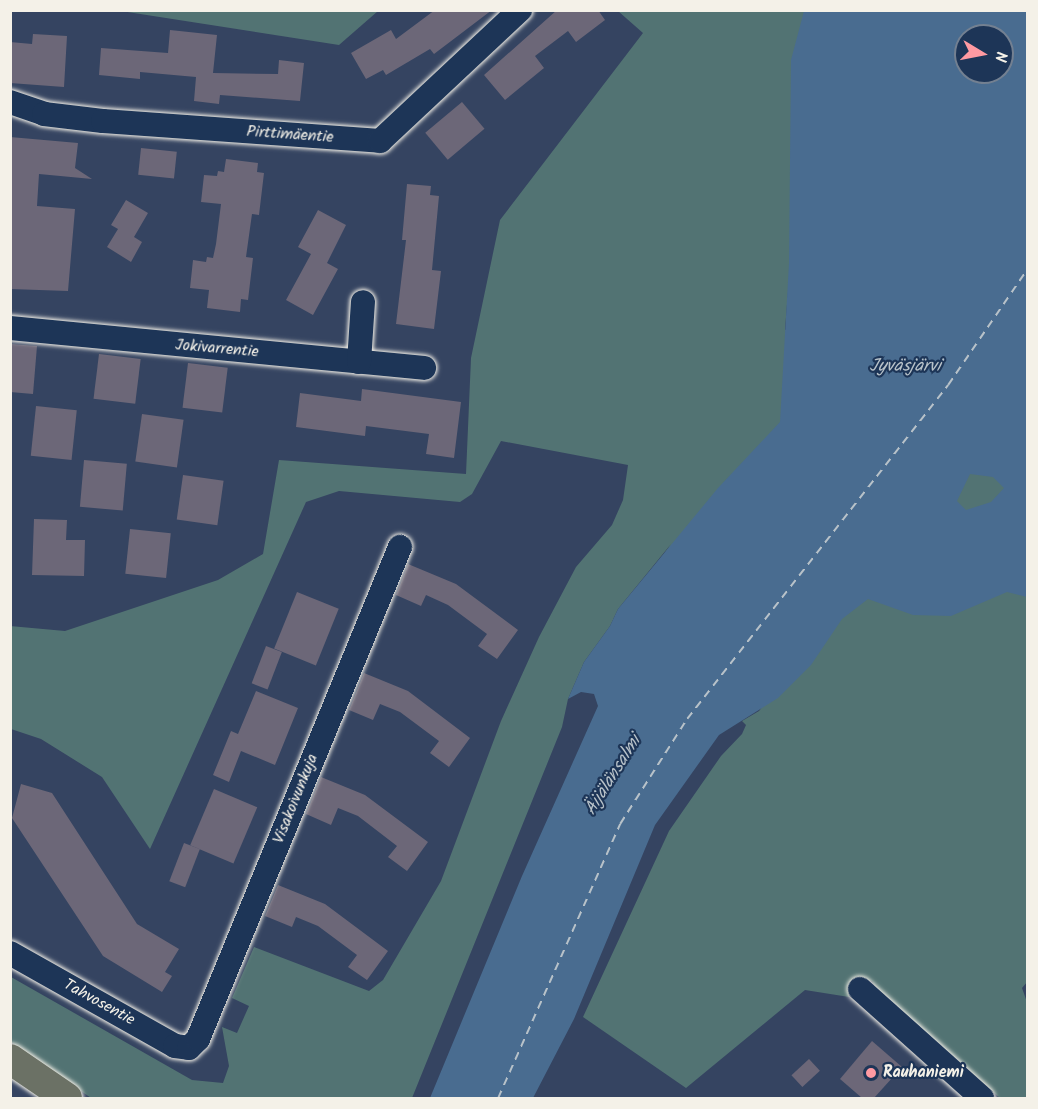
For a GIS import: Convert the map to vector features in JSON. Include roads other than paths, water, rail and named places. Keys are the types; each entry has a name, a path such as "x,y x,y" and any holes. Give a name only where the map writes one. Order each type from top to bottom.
{"main road":[{"path":"10,1059 67,1098"}],"street":[{"name":"Pirttimäentie","path":"10,102 44,114 102,121 380,141 520,10"},
{"path":"359,362 363,302"},
{"name":"Jokivarrentie","path":"10,328 424,368"},
{"name":"Visakoivunkuja","path":"189,1048 198,1040 400,547"},
{"name":"Tahvosentie","path":"10,953 175,1046 189,1048"},
{"path":"860,989 982,1098"}],"water":[{"path":"804,11 1027,11 1027,597 1007,592 951,616 913,615 868,599 842,619 811,665 778,698 719,735 655,825 574,1019 533,1098 430,1098 522,876 598,706 594,694 581,692 568,699 584,662 610,626 618,609 718,488 780,422 789,263 791,60","holes":["970,474 993,477 1004,488 991,502 966,510 957,501"]}],"place":[{"name":"Rauhaniemi","path":"871,1073"}],"water label":[{"name":"Jyväsjärvi","path":"905,367"},
{"name":"Äijälänsalmi","path":"614,776"}]}
